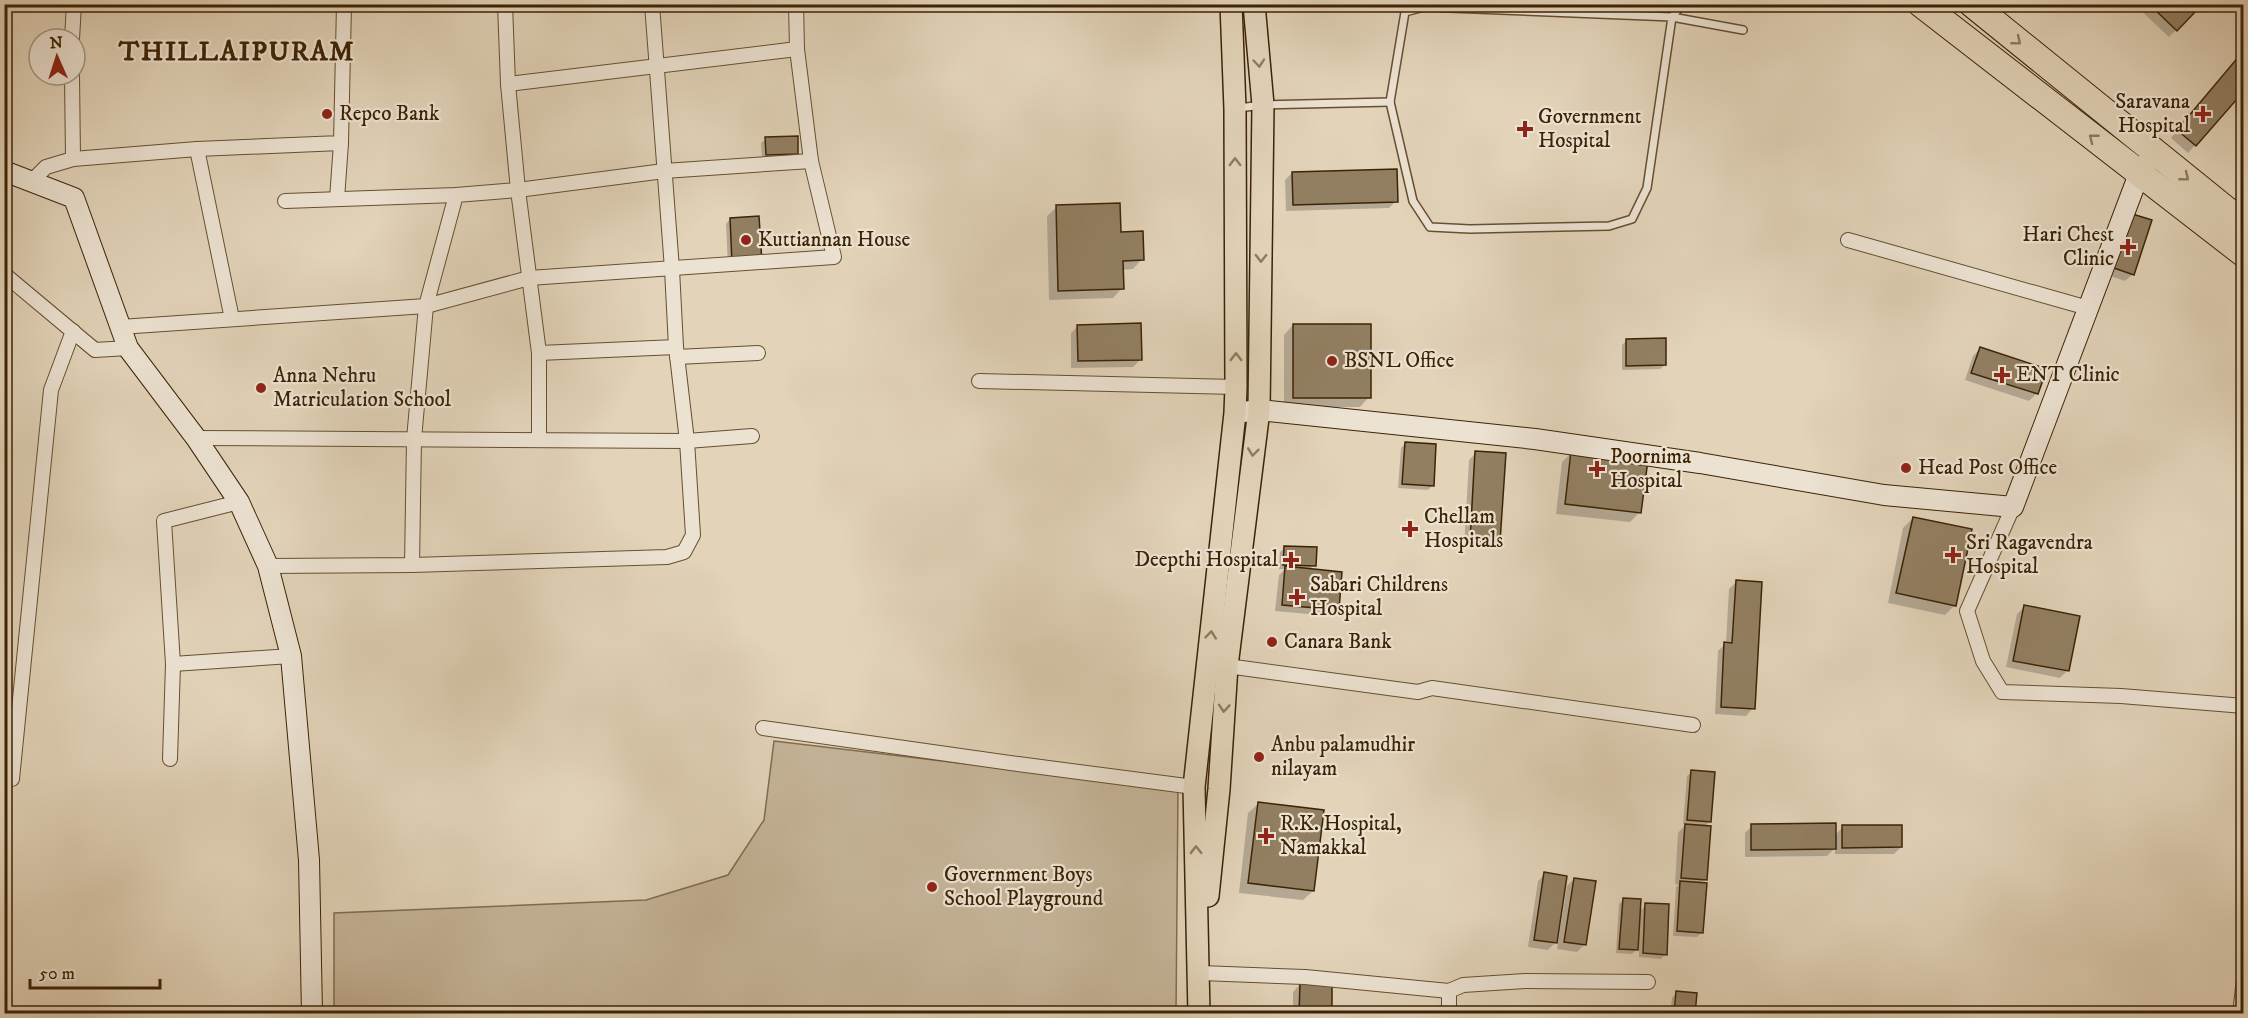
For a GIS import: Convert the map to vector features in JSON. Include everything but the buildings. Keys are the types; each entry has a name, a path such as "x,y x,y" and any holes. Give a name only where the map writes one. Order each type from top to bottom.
{"highway":[{"path":"1921,4 2244,254"},
{"path":"1972,4 2244,224"}],"main road":[{"path":"1200,993 1194,787 1236,387 1235,109 1231,4"},
{"path":"1200,993 1219,789 1227,666 1258,411 1263,105 1254,4"}],"street":[{"path":"73,27 74,4"},
{"path":"337,199 341,143 344,4"},
{"path":"505,4 508,84 518,190 539,353 539,440"},
{"path":"268,566 667,557 684,552 693,535 687,441 677,352 652,4"},
{"path":"120,327 426,306 529,278 834,257 811,161 797,50 796,4"},
{"path":"508,84 797,50"},
{"path":"72,87 73,159"},
{"path":"31,182 46,167 73,159 197,149 341,143"},
{"path":"197,149 232,319"},
{"path":"2154,153 2139,174 2013,507 1967,611 1983,661 2002,692 2121,696 2244,706"},
{"path":"285,201 456,195 518,190 664,171 811,161"},
{"path":"4,171 74,198 128,348 196,438 239,502 268,566 291,656 309,860 312,1014"},
{"path":"412,564 414,439 426,306 456,195"},
{"path":"1848,240 2088,308"},
{"path":"4,274 95,350 128,348"},
{"path":"4,777 12,779 51,390 73,331"},
{"path":"539,353 758,353"},
{"path":"979,381 1236,387"},
{"path":"1235,413 1258,411 1534,439 1700,463 1884,495 2013,507"},
{"path":"196,438 687,441 753,436"},
{"path":"170,759 173,664 164,520 239,502"},
{"path":"173,664 291,656"},
{"path":"1227,666 1418,692 1432,688 1693,725"},
{"path":"763,728 1194,787"},
{"path":"1200,993 1305,977 1449,991 1463,985 1525,981 1648,982"},
{"path":"2240,1014 2244,979"},
{"path":"1449,991 1449,1014"}],"lane":[{"path":"1682,4 1672,17 1647,188 1632,219 1609,226 1470,229 1430,227 1413,201 1390,102 1405,12 1424,7 1672,17 1743,30"},
{"path":"1235,109 1263,105 1390,102"}],"shaded area":[{"name":"Government Boys School Playground","path":"774,741 1178,789 1176,1013 334,1013 334,913 646,900 728,875 764,820"}],"place":[{"name":"Repco Bank","path":"327,114"},
{"name":"Saravana Hospital","path":"2203,114"},
{"name":"Government Hospital","path":"1525,129"},
{"name":"Kuttiannan House","path":"746,240"},
{"name":"Hari Chest Clinic","path":"2128,247"},
{"name":"BSNL Office","path":"1332,361"},
{"name":"ENT Clinic","path":"2002,375"},
{"name":"Anna Nehru Matriculation School","path":"261,388"},
{"name":"Head Post Office","path":"1906,468"},
{"name":"Poornima Hospital","path":"1597,469"},
{"name":"Chellam Hospitals","path":"1410,529"},
{"name":"Sri Ragavendra Hospital","path":"1953,555"},
{"name":"Deepthi Hospital","path":"1291,560"},
{"name":"Sabari Childrens Hospital","path":"1297,597"},
{"name":"Canara Bank","path":"1272,642"},
{"name":"Anbu palamudhir nilayam","path":"1259,757"},
{"name":"R.K. Hospital, Namakkal","path":"1266,836"},
{"name":"Government Boys School Playground","path":"932,887"}],"district":[{"name":"THILLAIPURAM","path":"237,52"}]}
